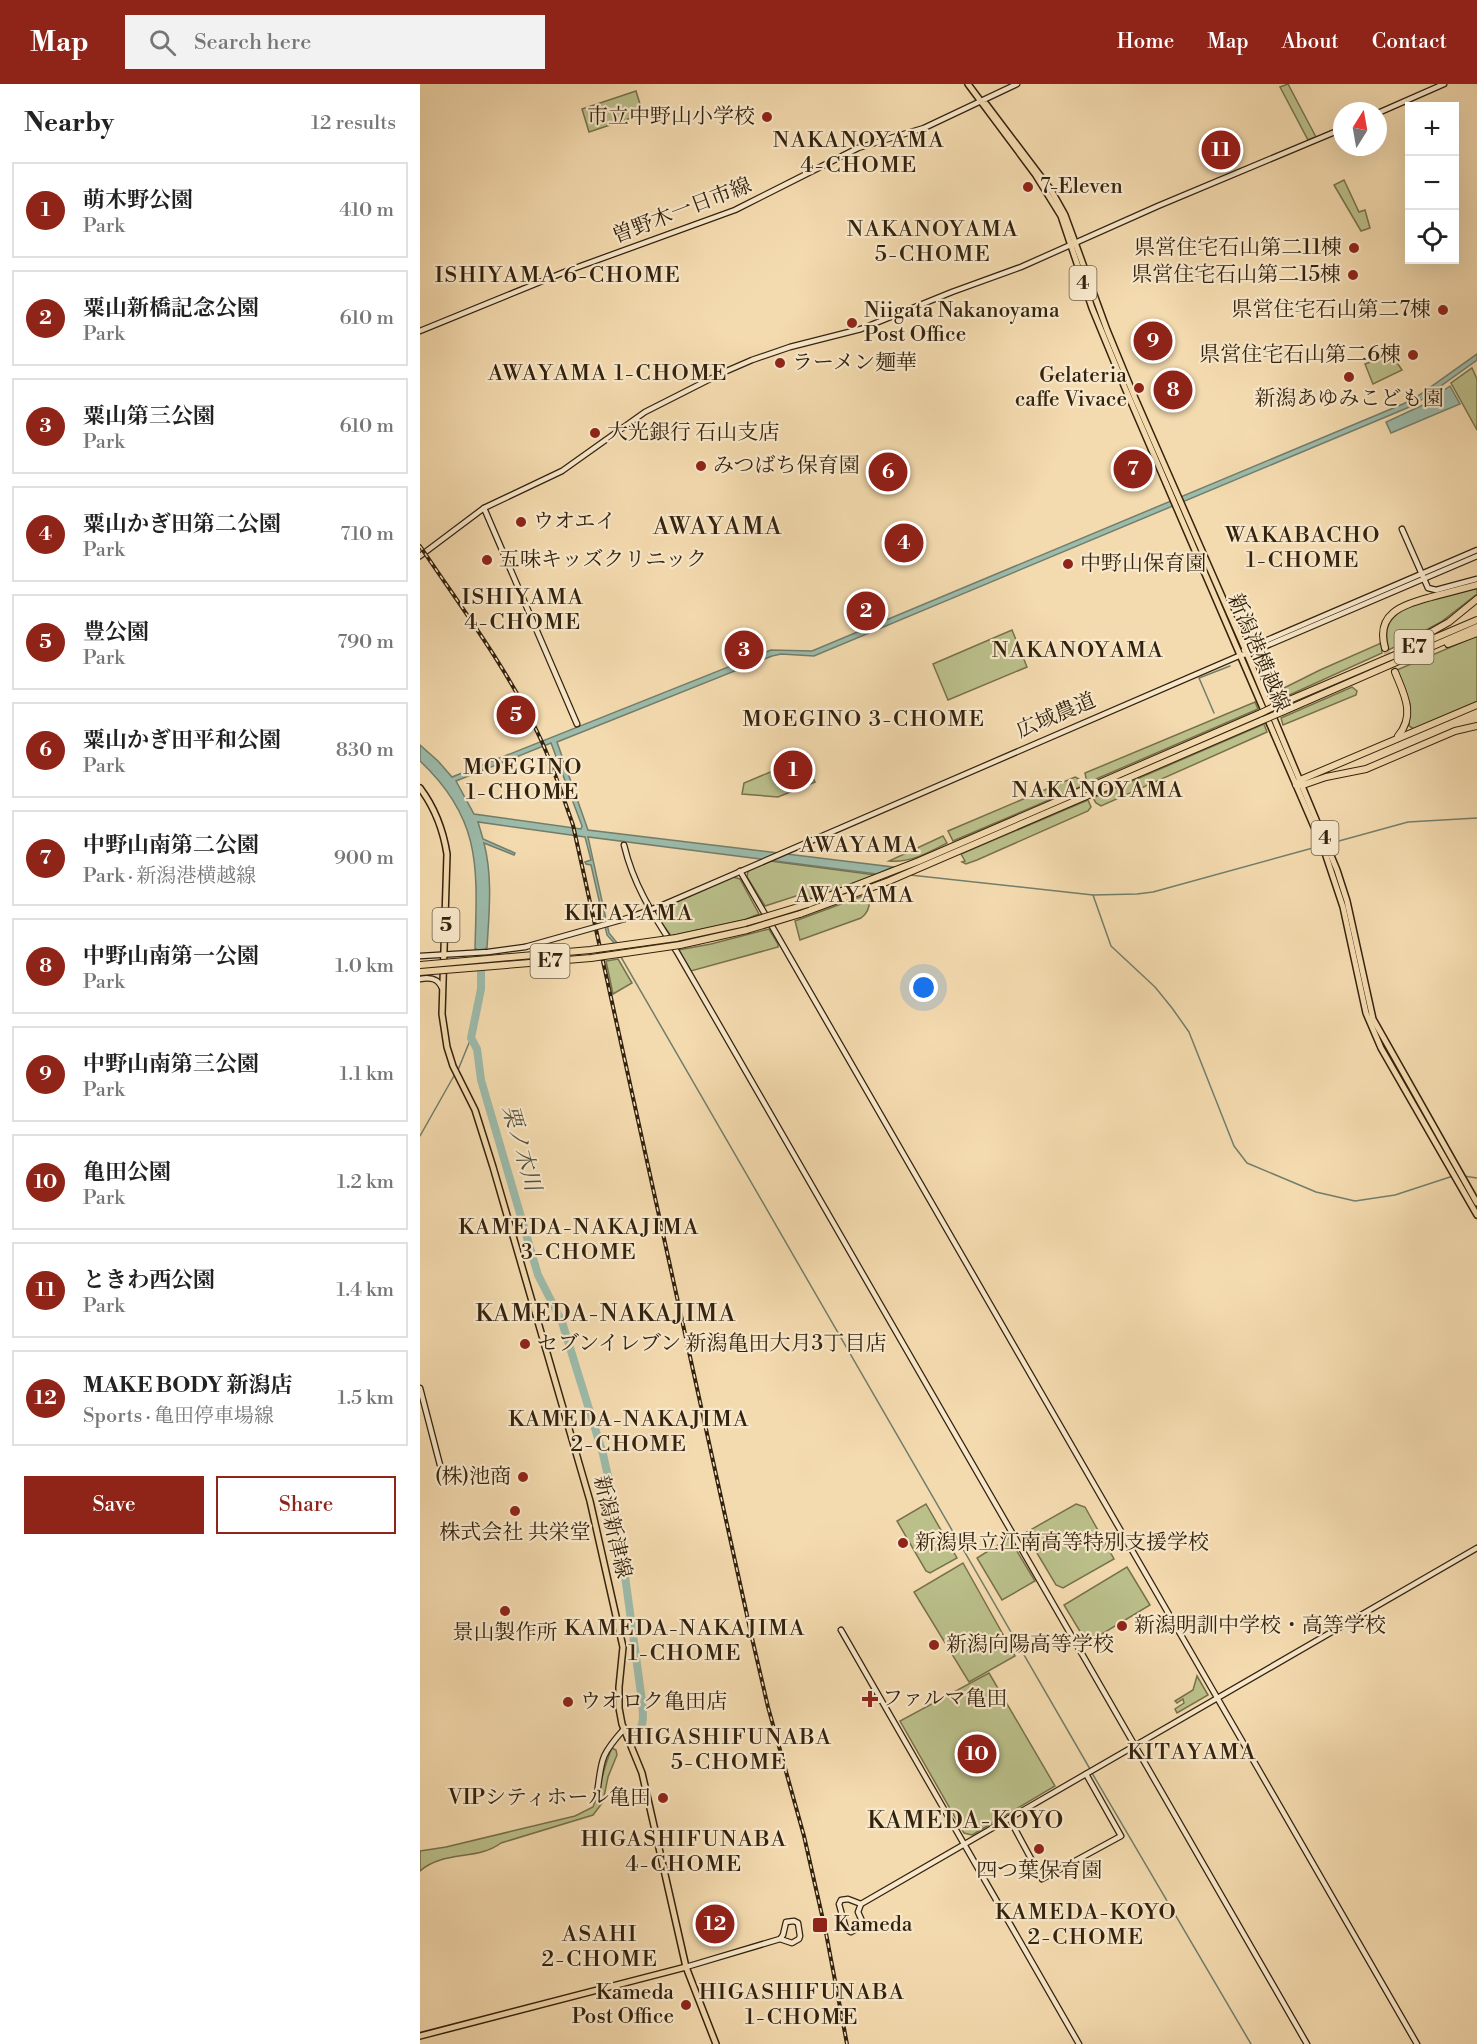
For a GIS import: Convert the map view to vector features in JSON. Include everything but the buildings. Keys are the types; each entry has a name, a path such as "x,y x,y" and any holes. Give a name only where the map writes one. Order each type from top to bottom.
{"highway":[{"path":"1385,648 1384,628 1389,617 1397,610 1409,603 1477,585"},
{"path":"1353,677 1449,622 1477,599"},
{"name":"E7","path":"420,965 590,950 746,926 800,914 859,893 1353,677 1477,620"},
{"name":"E7","path":"1353,677 1477,627"},
{"path":"1353,677 1396,666 1477,633"},
{"path":"1395,672 1406,699 1408,713 1405,728 1396,739"},
{"path":"1300,783 1477,705"},
{"path":"1300,783 1366,769 1477,721"},
{"path":"1455,731 1477,726"},
{"name":"E7","path":"420,972 591,958 680,945 746,926 958,848"}],"main road":[{"name":"新潟港横越線","path":"970,84 1048,193 1064,224 1092,308 1337,870 1347,901 1373,1019 1477,1203"},
{"name":"新潟港横越線","path":"1300,783 1337,886 1370,1024 1477,1215"},
{"name":"新潟新津線","path":"420,788 435,811 445,840 447,854 444,1032 453,1066 475,1110 493,1167 590,1501 623,1647 619,1707 624,1729 642,1773 686,1967"},
{"path":"420,2036 686,1967"},
{"name":"5","path":"686,1967 716,2044"}],"street":[{"name":"曽野木一日市線","path":"420,331 567,272 735,210 858,148 912,132 1017,84"},
{"path":"1387,109 1444,84"},
{"path":"420,556 484,508 562,471 645,412 732,369 790,347 861,329 1022,267 1158,206 1333,133"},
{"path":"484,508 577,724"},
{"path":"1402,529 1428,588 1436,590 1477,579"},
{"name":"広域農道","path":"740,871 1423,576 1477,550"},
{"name":"広域農道","path":"1423,576 1477,556"},
{"path":"624,846 633,878 645,903 677,951 1307,2044"},
{"path":"420,956 488,952 525,947 627,918 740,871 1418,2044"},
{"path":"420,979 435,979 439,982 443,992"},
{"path":"420,1388 440,1465"},
{"path":"861,1904 848,1899 841,1900 839,1904 846,1929 851,1932 861,1926 862,1921 858,1912 861,1904 1477,1548"},
{"path":"841,1630 1079,2044"},
{"path":"597,1794 600,1763 606,1750 624,1729"},
{"path":"1009,1818 1042,1879 1121,1836 1086,1774"},
{"path":"686,1967 780,1939 786,1922 794,1920 798,1923 799,1940 788,1943 780,1939"}],"green space":[{"path":"1288,84 1316,137 1308,140 1280,87"},
{"path":"636,91 643,114 589,132 582,109"},
{"path":"1344,180 1359,212 1365,210 1370,228 1361,231 1334,185"},
{"path":"1389,351 1402,370 1373,384 1365,364 1379,359"},
{"path":"1472,368 1477,379 1477,430 1451,383"},
{"path":"1477,588 1477,594 1441,622 1389,650 1386,635 1388,626 1393,617 1402,610 1427,600"},
{"path":"1012,630 1027,667 948,700 933,664"},
{"path":"1477,636 1477,702 1414,729 1409,726 1410,704 1397,670"},
{"path":"1381,643 1382,653 1274,702 1272,694"},
{"path":"1352,687 1357,691 1356,695 1283,725 1281,718"},
{"path":"1255,702 1258,709 1087,783 1085,773"},
{"path":"1264,724 1267,732 1101,806 1093,798"},
{"path":"804,758 815,782 778,797 742,794 744,783"},
{"path":"1075,777 1079,779 1082,786 953,841 948,831"},
{"path":"1088,800 1091,807 1088,811 977,860 966,864 962,862 965,861 961,854"},
{"path":"943,836 947,843 926,854 912,859 889,861"},
{"path":"770,861 876,875 812,899 802,894 765,906 747,877 748,871"},
{"path":"733,877 740,879 759,914 744,920 671,936 654,912"},
{"path":"868,894 869,908 861,918 800,940 795,921"},
{"path":"769,929 778,947 691,971 678,950 711,944"},
{"path":"618,959 632,983 613,994 606,961"},
{"path":"926,1504 957,1558 930,1573 926,1571 897,1521"},
{"path":"1076,1504 1085,1507 1114,1559 1063,1588 1056,1585 1025,1533"},
{"path":"1009,1538 1035,1581 1002,1600 977,1558"},
{"path":"963,1563 1015,1656 969,1682 914,1592"},
{"path":"1127,1567 1150,1605 1087,1643 1064,1605"},
{"path":"989,1673 1055,1786 972,1835 964,1833 900,1721"},
{"path":"1197,1676 1208,1695 1177,1713 1175,1709 1184,1703 1183,1699 1177,1703 1175,1701 1193,1690"},
{"path":"612,1748 616,1750 617,1755 608,1777 603,1802 593,1815 501,1843 482,1852 439,1860 420,1871 420,1851 446,1847 575,1816 593,1807"}],"shaded area":[{"path":"1477,354 1477,360 1414,405 1388,416 814,656 781,654 772,656 557,742 588,830 893,867 877,874 588,837 609,933 618,944 615,944 607,935 591,865 585,862 591,860 585,837 478,822 483,839 515,853 514,855 484,843 489,882 487,948 475,949 476,895 472,848 466,826 455,804 441,783 420,761 420,745 452,777 771,650 812,651 1415,398","holes":["551,743 582,826 581,829 474,814 456,781"]},
{"path":"1450,386 1460,404 1391,433 1386,422 1423,405"}],"waterway":[{"path":"1214,713 1199,678 1230,666"},
{"path":"1328,844 1408,822 1477,818"},
{"path":"910,875 1093,895 1137,894 1153,892 1320,846"},
{"path":"1093,895 1111,946 1155,987 1189,1032 1234,1146 1247,1163 1316,1192 1355,1201 1395,1195 1453,1176"},
{"name":"栗ノ木川","path":"481,938 481,989 471,1038 477,1049 481,1080 538,1275 562,1322 603,1454 617,1517 642,1701 642,1723 637,1735"},
{"path":"621,957 1090,1769"},
{"path":"458,1070 471,1038"},
{"path":"420,1136 455,1074"},
{"path":"1464,1176 1477,1178"},
{"path":"1092,1773 1251,2044"}],"tunnel":[{"path":"1385,648 1395,672"}],"railway":[{"path":"420,546 485,642 529,716 546,752 573,825 752,1638 768,1707 804,1836 826,1933 847,2044"}],"place":[{"name":"市立中野山小学校","path":"767,117"},
{"name":"ときわ西公園","path":"1221,150"},
{"name":"7-Eleven","path":"1028,187"},
{"name":"県営住宅石山第二11棟","path":"1354,248"},
{"name":"県営住宅石山第二15棟","path":"1353,275"},
{"name":"県営住宅石山第二7棟","path":"1443,310"},
{"name":"Niigata Nakanoyama Post Office","path":"852,323"},
{"name":"中野山南第三公園","path":"1153,341"},
{"name":"県営住宅石山第二6棟","path":"1413,355"},
{"name":"ラーメン麺華","path":"780,363"},
{"name":"新潟あゆみこども園","path":"1349,377"},
{"name":"Gelateria caffe Vivace","path":"1139,388"},
{"name":"中野山南第一公園","path":"1173,390"},
{"name":"大光銀行 石山支店","path":"595,433"},
{"name":"みつばち保育園","path":"701,466"},
{"name":"中野山南第二公園","path":"1133,469"},
{"name":"粟山かぎ田平和公園","path":"888,472"},
{"name":"ウオエイ","path":"521,522"},
{"name":"粟山かぎ田第二公園","path":"904,543"},
{"name":"五味キッズクリニック","path":"487,560"},
{"name":"中野山保育園","path":"1068,564"},
{"name":"粟山新橋記念公園","path":"866,611"},
{"name":"粟山第三公園","path":"744,650"},
{"name":"豊公園","path":"516,715"},
{"name":"萌木野公園","path":"793,770"},
{"name":"セブンイレブン 新潟亀田大月3丁目店","path":"525,1344"},
{"name":"(株)池商","path":"523,1477"},
{"name":"株式会社 共栄堂","path":"515,1511"},
{"name":"新潟県立江南高等特別支援学校","path":"903,1543"},
{"name":"景山製作所","path":"505,1611"},
{"name":"新潟明訓中学校・高等学校","path":"1122,1626"},
{"name":"新潟向陽高等学校","path":"934,1645"},
{"name":"ファルマ亀田","path":"870,1699"},
{"name":"ウオロク亀田店","path":"568,1702"},
{"name":"亀田公園","path":"977,1754"},
{"name":"VIPシティホール亀田","path":"663,1798"},
{"name":"四つ葉保育園","path":"1039,1849"},
{"name":"MAKE BODY 新潟店","path":"715,1924"},
{"name":"Kameda","path":"820,1925"},
{"name":"Kameda Post Office","path":"686,2005"}],"district":[{"name":"NAKANOYAMA 4-CHOME","path":"859,152"},
{"name":"NAKANOYAMA 5-CHOME","path":"933,242"},
{"name":"ISHIYAMA 6-CHOME","path":"558,275"},
{"name":"AWAYAMA 1-CHOME","path":"608,373"},
{"name":"AWAYAMA","path":"718,527"},
{"name":"WAKABACHO 1-CHOME","path":"1303,548"},
{"name":"ISHIYAMA 4-CHOME","path":"523,610"},
{"name":"NAKANOYAMA","path":"1078,650"},
{"name":"MOEGINO 3-CHOME","path":"864,719"},
{"name":"MOEGINO 1-CHOME","path":"523,780"},
{"name":"NAKANOYAMA","path":"1098,790"},
{"name":"AWAYAMA","path":"860,845"},
{"name":"AWAYAMA","path":"855,895"},
{"name":"KITAYAMA","path":"629,913"},
{"name":"KAMEDA-NAKAJIMA 3-CHOME","path":"579,1240"},
{"name":"KAMEDA-NAKAJIMA","path":"606,1314"},
{"name":"KAMEDA-NAKAJIMA 2-CHOME","path":"629,1432"},
{"name":"KAMEDA-NAKAJIMA 1-CHOME","path":"685,1640"},
{"name":"HIGASHIFUNABA 5-CHOME","path":"729,1750"},
{"name":"KITAYAMA","path":"1192,1752"},
{"name":"KAMEDA-KOYO","path":"966,1821"},
{"name":"HIGASHIFUNABA 4-CHOME","path":"684,1852"},
{"name":"KAMEDA-KOYO 2-CHOME","path":"1086,1925"},
{"name":"ASAHI 2-CHOME","path":"600,1946"},
{"name":"HIGASHIFUNABA 1-CHOME","path":"802,2004"}]}
